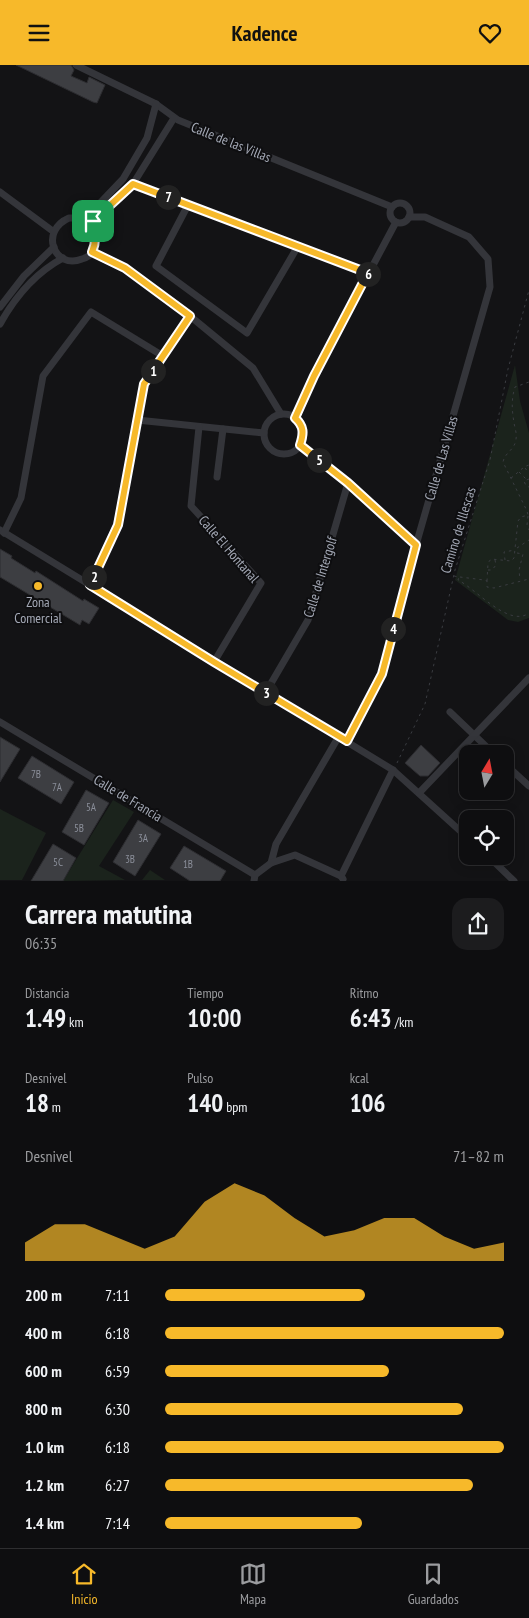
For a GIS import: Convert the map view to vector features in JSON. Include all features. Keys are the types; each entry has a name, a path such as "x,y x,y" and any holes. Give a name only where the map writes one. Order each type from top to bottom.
{"street":[{"name":"Calle de las Villas","path":"76,65 156,104 174,118 392,207"},
{"path":"84,220 123,179 147,138 156,104"},
{"path":"93,221 96,238 95,245 92,252 86,258 70,261 57,253 52,239 54,232 62,221 69,218 77,218 93,221 133,184 174,118"},
{"path":"133,184 368,273"},
{"path":"0,192 54,232"},
{"path":"398,203 404,204 409,209 409,217 404,222 396,222 391,218 392,207 398,203"},
{"path":"188,205 156,266 248,333 298,246"},
{"name":"Calle de Las Villas","path":"347,741 382,674 416,545 490,287 488,259 468,237 426,217 409,217"},
{"path":"295,418 314,376 396,222"},
{"path":"0,307 24,276 54,247"},
{"path":"92,252 125,268 190,316 253,368 281,414"},
{"path":"0,324 22,291 49,265 63,258"},
{"path":"163,356 91,312 44,376 21,498 2,531 393,770 459,830"},
{"path":"90,585 118,525 144,384 190,316"},
{"path":"281,414 295,418 303,429 304,435 300,445 290,453 281,454 275,452 266,442 264,433 269,421 281,414"},
{"path":"137,420 264,433"},
{"name":"Calle El Hontanal","path":"200,427 191,506 262,583 214,662"},
{"path":"217,477 223,429"},
{"path":"300,445 348,483 416,545"},
{"name":"Calle de Intergolf","path":"266,693 308,620 348,483"},
{"path":"419,793 529,678"},
{"path":"450,713 485,745"},
{"name":"Calle de Francia","path":"0,722 255,878"},
{"path":"271,863 276,844 339,736"},
{"path":"255,878 271,863 295,855 342,878 393,770"},
{"path":"514,772 529,786"},
{"path":"497,865 514,881"}],"path":[{"name":"Camino de Illescas","path":"393,770 425,704 454,576 490,460 508,369 529,290"},
{"path":"529,381 515,387 512,399 516,439 512,450 504,457 503,462 526,509 529,529"},
{"path":"510,478 529,465"},
{"path":"524,467 529,473"},
{"path":"519,472 528,479 524,481 526,486 529,487"},
{"path":"528,516 521,517 518,521 514,558 511,561 491,559 488,563 487,581 488,587 494,588 529,579"},
{"path":"505,561 504,552 516,550 529,540"},
{"path":"516,550 524,554 519,570 521,581"},
{"path":"487,570 492,570 496,565 494,559"},
{"path":"454,576 487,581"},
{"path":"454,576 458,577 458,580 508,615 520,617 529,613"}],"shaded area":[{"path":"515,365 520,401 529,433 529,618 518,622 508,620 455,580"},
{"path":"113,800 134,812 99,866 125,880 63,881"},
{"path":"0,809 46,833 22,880 0,880"},
{"path":"150,870 165,880 142,880"}],"building":[{"path":"16,65 71,65 74,70 71,76 87,83 89,77 105,85 97,103"},
{"name":"Zona Comercial","path":"0,549 35,573 36,571 83,601 84,599 99,608 89,624 82,620 80,625 0,577"},
{"path":"0,737 20,749 0,782"},
{"path":"421,745 440,763 428,776 420,776 405,763"},
{"path":"32,756 74,782 61,804 18,778"},
{"path":"86,790 109,803 84,845 62,832"},
{"path":"138,820 161,834 135,876 113,862"},
{"path":"53,844 76,858 63,881 31,881"},
{"path":"184,846 226,871 220,881 190,881 170,868"}],"place":[{"name":"Zona Comercial","path":"38,586"}],"route":[{"path":"133,184 368,273 314,376 295,418 303,429 304,435 300,445 348,483 416,545 382,674 347,741 90,585 118,525 144,384 190,316 125,268 92,252 96,238 93,221 133,184"}]}
